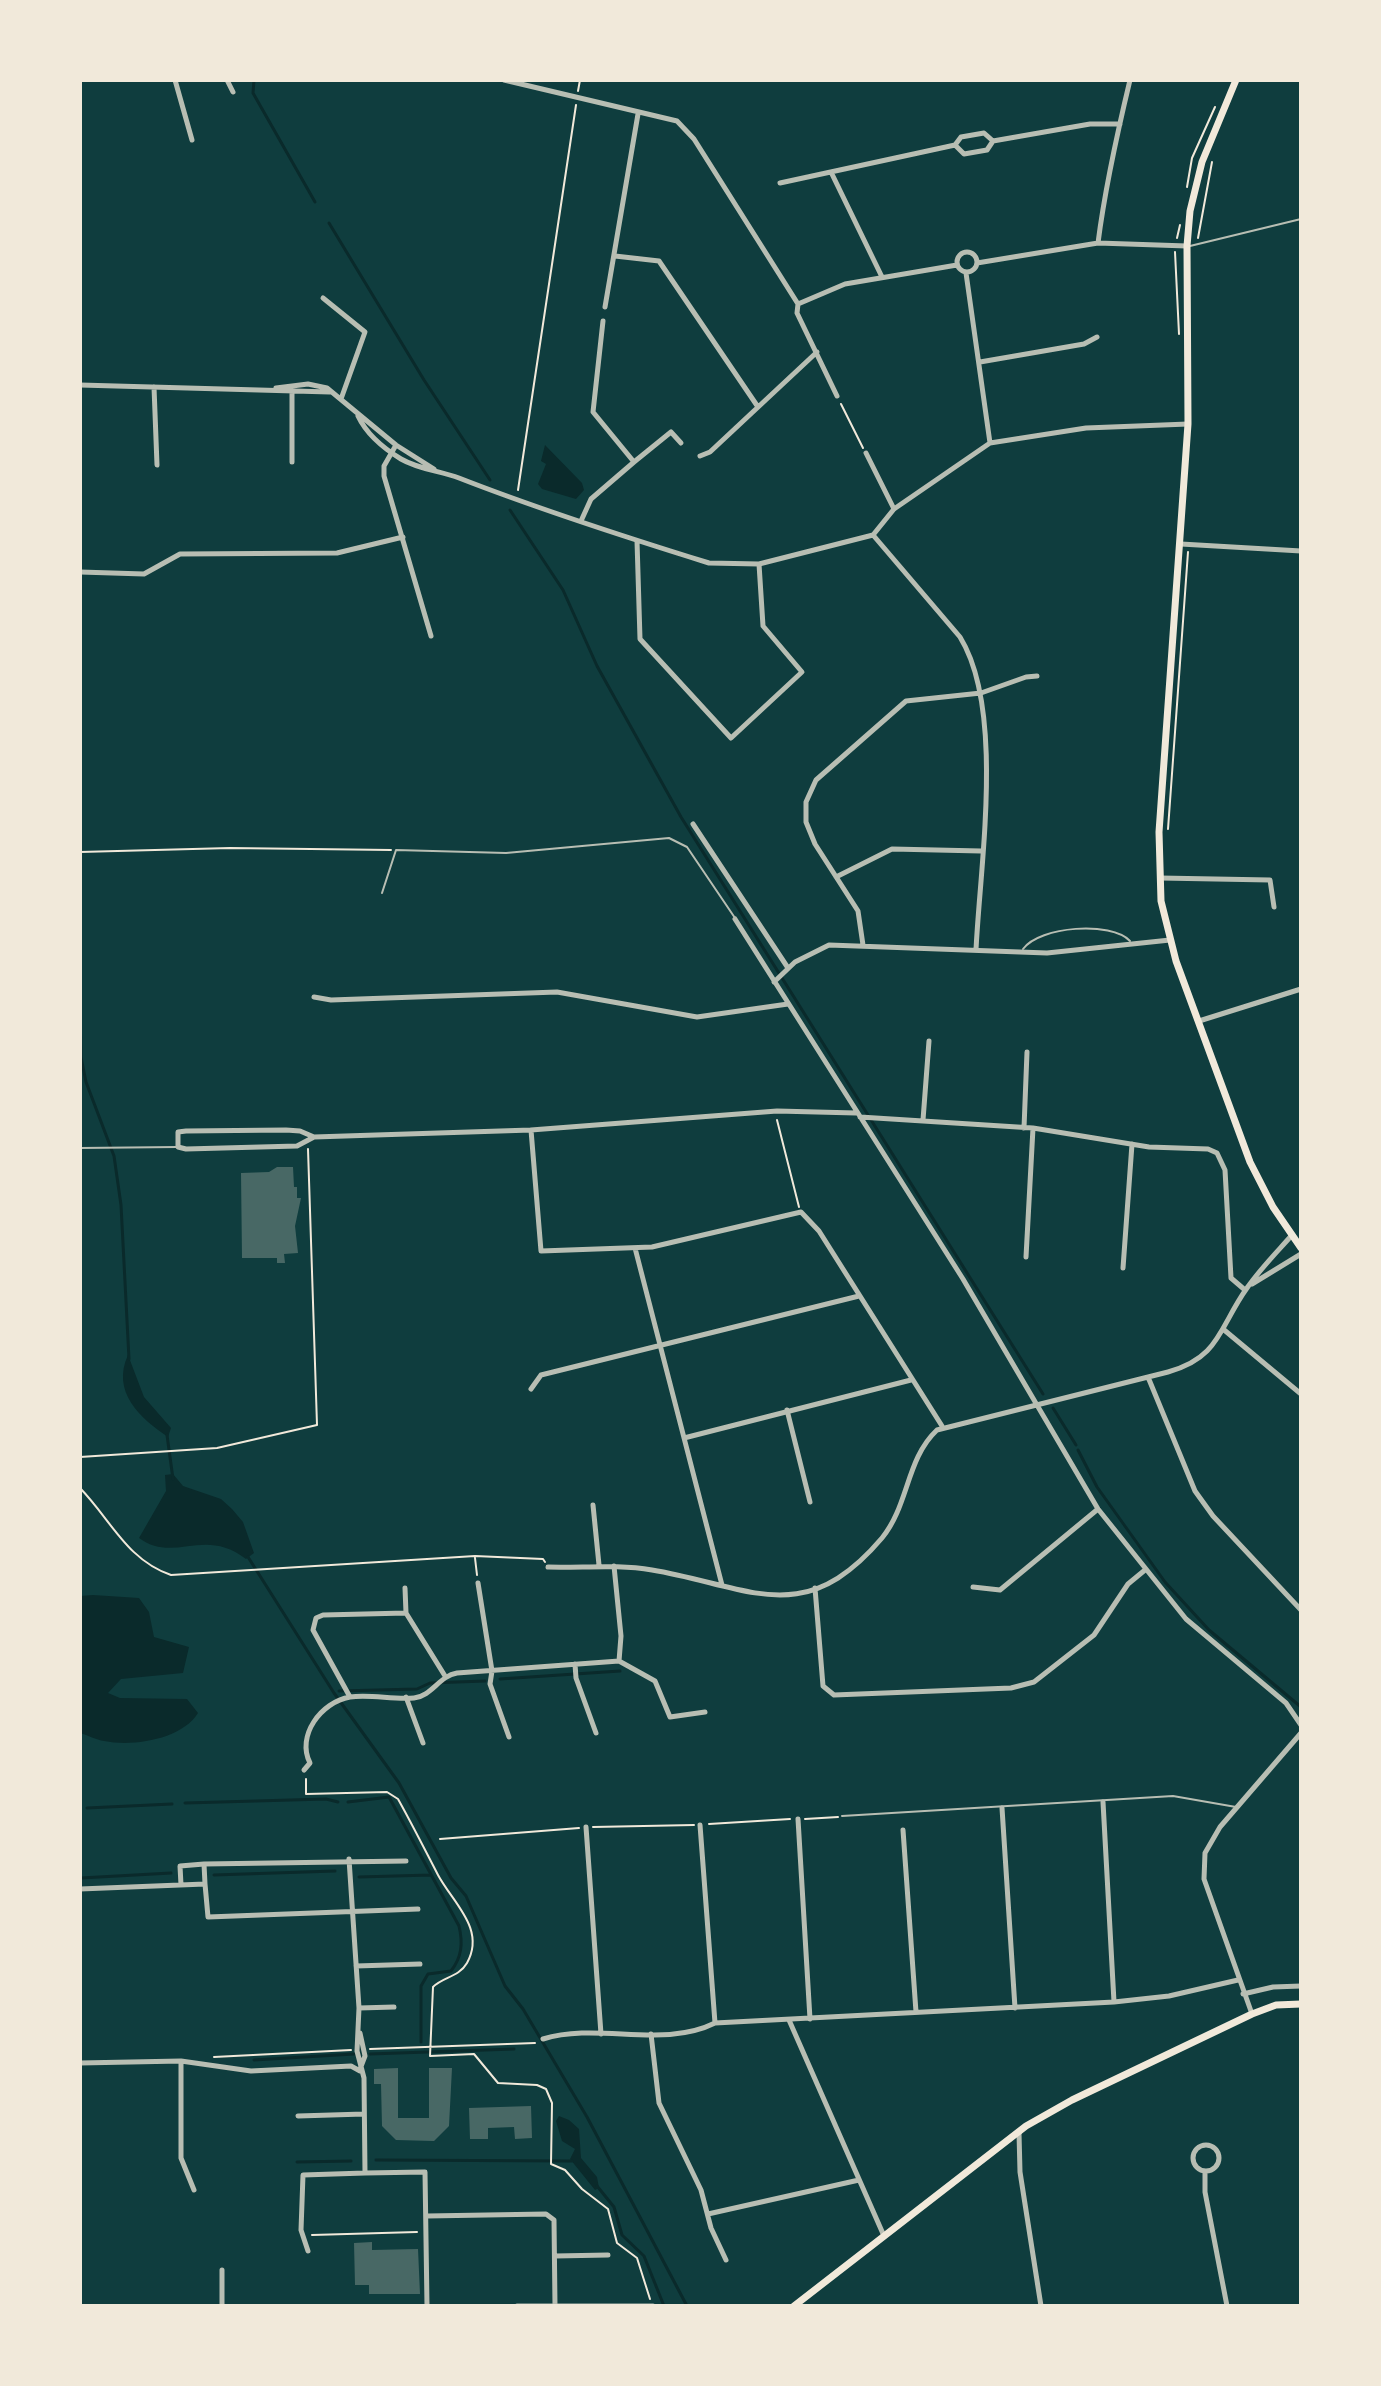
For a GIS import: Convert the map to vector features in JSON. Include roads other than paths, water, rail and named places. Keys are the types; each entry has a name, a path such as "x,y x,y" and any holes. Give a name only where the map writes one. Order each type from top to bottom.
{"main road":[{"path":"1236,80 1202,162 1190,211 1187,246 1188,424 1159,832 1160,878 1170,940 1198,1022 1259,1182 1301,1248"},
{"path":"794,2306 1018,2132 1064,2104 1252,2014 1276,2005 1301,2004"}],"street":[{"path":"175,80 192,140"},
{"path":"227,80 233,92"},
{"path":"504,80 677,121 694,139 798,304 797,313 837,396"},
{"path":"1098,243 1105,187 1112,173 1130,80"},
{"path":"605,307 638,114"},
{"path":"955,145 964,154 987,150 993,141 1090,124 1120,124"},
{"path":"780,183 955,145 961,137 984,133 993,141"},
{"path":"831,172 882,277"},
{"path":"977,263 1098,243 1187,246"},
{"path":"957,265 958,257 965,252 974,255 976,268 966,273"},
{"path":"615,256 659,261 758,407"},
{"path":"798,304 835,286 957,265"},
{"path":"957,265 966,273 990,443"},
{"path":"323,298 365,332 341,399"},
{"path":"603,321 593,412 634,462"},
{"path":"980,362 1084,344 1097,337"},
{"path":"700,456 710,452 817,352"},
{"path":"80,385 267,389 308,384 341,399 396,445 435,469 516,501 709,563 759,564 873,535 894,509 990,443 1086,428 1188,424"},
{"path":"154,387 157,465"},
{"path":"292,387 292,462"},
{"path":"358,416 365,429 392,452 419,467 435,469"},
{"path":"581,521 591,499 671,432 681,443"},
{"path":"396,445 384,466 384,476 431,636"},
{"path":"866,453 894,509"},
{"path":"873,535 960,637 970,653 981,693 986,761 976,950"},
{"path":"80,572 144,574 180,554 337,553 403,537"},
{"path":"637,541 640,639 731,738 802,672 763,626 759,564"},
{"path":"1181,544 1301,551"},
{"path":"863,945 858,911 815,844 806,822 806,802 816,780 906,701 981,693 1037,676"},
{"path":"693,824 788,968"},
{"path":"836,877 892,849 981,851"},
{"path":"1160,878 1270,880 1274,907"},
{"path":"735,919 963,1279 1098,1509 1186,1619 1286,1703 1301,1725"},
{"path":"776,980 788,968 829,945 1019,953 1135,946 1170,940"},
{"path":"1198,1022 1301,989"},
{"path":"314,997 331,1000 557,992 697,1017 788,1004"},
{"path":"923,1120 929,1041"},
{"path":"1024,1128 1027,1052"},
{"path":"314,1137 306,1144 178,1147 178,1132 186,1131 286,1130 314,1137 531,1130 777,1111 1033,1128 1132,1144 1208,1149 1223,1160 1231,1278 1245,1290"},
{"path":"1026,1257 1033,1128"},
{"path":"531,1130 541,1251 635,1248 801,1212 809,1217 942,1426"},
{"path":"1123,1268 1132,1144"},
{"path":"548,1567 599,1565 657,1571 772,1597 815,1588 845,1572 883,1536 900,1507 917,1456 942,1426 1148,1377 1198,1361 1215,1344 1245,1290 1292,1235"},
{"path":"635,1248 722,1585"},
{"path":"1245,1290 1268,1272 1301,1254"},
{"path":"531,1389 541,1375 859,1296"},
{"path":"1223,1329 1301,1394"},
{"path":"1148,1377 1190,1484 1213,1516 1301,1610"},
{"path":"683,1438 911,1380"},
{"path":"787,1410 810,1502"},
{"path":"593,1505 599,1565"},
{"path":"973,1587 1000,1590 1098,1509"},
{"path":"614,1566 621,1636 619,1661"},
{"path":"815,1588 823,1682 825,1690 834,1695 997,1689 1034,1682 1068,1658 1100,1628 1128,1584 1145,1570"},
{"path":"478,1583 492,1671 490,1684 509,1737"},
{"path":"405,1588 406,1613 443,1678"},
{"path":"347,1694 313,1630 316,1618 332,1614 406,1613"},
{"path":"304,1770 310,1763 305,1746 311,1724 347,1694 406,1697 428,1692 443,1678 492,1671 575,1671 619,1661 655,1681 670,1717 705,1712"},
{"path":"575,1671 596,1733"},
{"path":"406,1697 423,1743"},
{"path":"1252,2014 1204,1879 1203,1865 1209,1842 1300,1737"},
{"path":"1103,1802 1114,2002"},
{"path":"1002,1808 1015,2008"},
{"path":"798,1819 810,2019"},
{"path":"700,1825 715,2023"},
{"path":"586,1827 601,2034"},
{"path":"903,1830 916,2013"},
{"path":"181,1885 180,1866 349,1859 406,1861"},
{"path":"349,1859 360,2071 364,2078 365,2173"},
{"path":"204,1864 208,1917 418,1909"},
{"path":"80,1889 205,1884"},
{"path":"356,1966 420,1964"},
{"path":"543,2039 581,2032 651,2034 703,2029 715,2023 1114,2002 1169,1996 1238,1980"},
{"path":"1243,1994 1273,1987 1301,1986"},
{"path":"359,2008 394,2007"},
{"path":"789,2020 884,2236"},
{"path":"651,2034 659,2103 701,2190 726,2260"},
{"path":"80,2063 181,2061 251,2071 351,2066 360,2071"},
{"path":"181,2061 181,2158 194,2190"},
{"path":"298,2116 364,2114"},
{"path":"1018,2132 1020,2172 1041,2306"},
{"path":"1205,2172 1212,2170 1219,2159 1217,2152 1207,2145 1196,2149 1193,2160 1205,2172 1205,2192 1227,2306"},
{"path":"308,2251 301,2235 303,2175 425,2172 427,2306"},
{"path":"708,2214 859,2180"},
{"path":"427,2216 546,2214 554,2220 555,2306"},
{"path":"555,2256 608,2255"},
{"path":"222,2270 222,2306"},
{"path":"517,2306 653,2306"}],"lane":[{"path":"1187,246 1301,219"},
{"path":"382,893 396,850 506,853 669,838 687,847 735,919"},
{"path":"1019,953 1031,939 1043,934 1099,929 1119,931 1135,946"},
{"path":"80,1148 178,1147"},
{"path":"842,1816 1173,1796 1237,1807"},
{"path":"537,2043 543,2039"}],"water":[{"path":"545,445 582,483 584,490 576,499 542,489 538,484 546,464 541,461"},
{"path":"128,1355 144,1397 171,1428 168,1437 131,1403 123,1381"},
{"path":"173,1474 183,1486 221,1499 232,1509 243,1522 254,1553 246,1559 216,1545 165,1548 139,1538 166,1491 165,1475"},
{"path":"80,1596 139,1598 149,1612 154,1637 189,1647 183,1673 121,1679 108,1693 120,1698 187,1699 198,1713 191,1722 169,1735 143,1742 116,1743 80,1733"},
{"path":"559,2116 579,2129 581,2158 597,2177 599,2188 595,2190 570,2159 575,2149 562,2141 556,2121"}],"waterway":[{"path":"254,80 253,93 315,202"},
{"path":"329,223 424,380 490,480"},
{"path":"510,510 563,590 597,666 681,817 1043,1394"},
{"path":"80,1009 81,1057 86,1082 114,1156 121,1205 129,1359"},
{"path":"1053,1408 1076,1445"},
{"path":"167,1435 173,1479"},
{"path":"1078,1450 1097,1487 1165,1582 1209,1630 1301,1707"},
{"path":"248,1557 334,1693 399,1783 451,1878 466,1896 505,1986 523,2009 587,2117 687,2306"},
{"path":"500,1679 620,1671"},
{"path":"339,1691 417,1689 430,1683 485,1681"},
{"path":"348,1802 389,1797 459,1926 461,1950 455,1966 451,1971 428,1974 421,1986 421,2042"},
{"path":"185,1803 326,1799 338,1802"},
{"path":"87,1808 172,1804"},
{"path":"214,1875 335,1871"},
{"path":"81,1878 171,1873"},
{"path":"359,1877 431,1875"},
{"path":"370,2054 514,2049"},
{"path":"254,2060 354,2054"},
{"path":"376,2160 572,2161"},
{"path":"297,2162 351,2161"},
{"path":"597,2186 614,2207 622,2235 644,2256 664,2306"}]}
